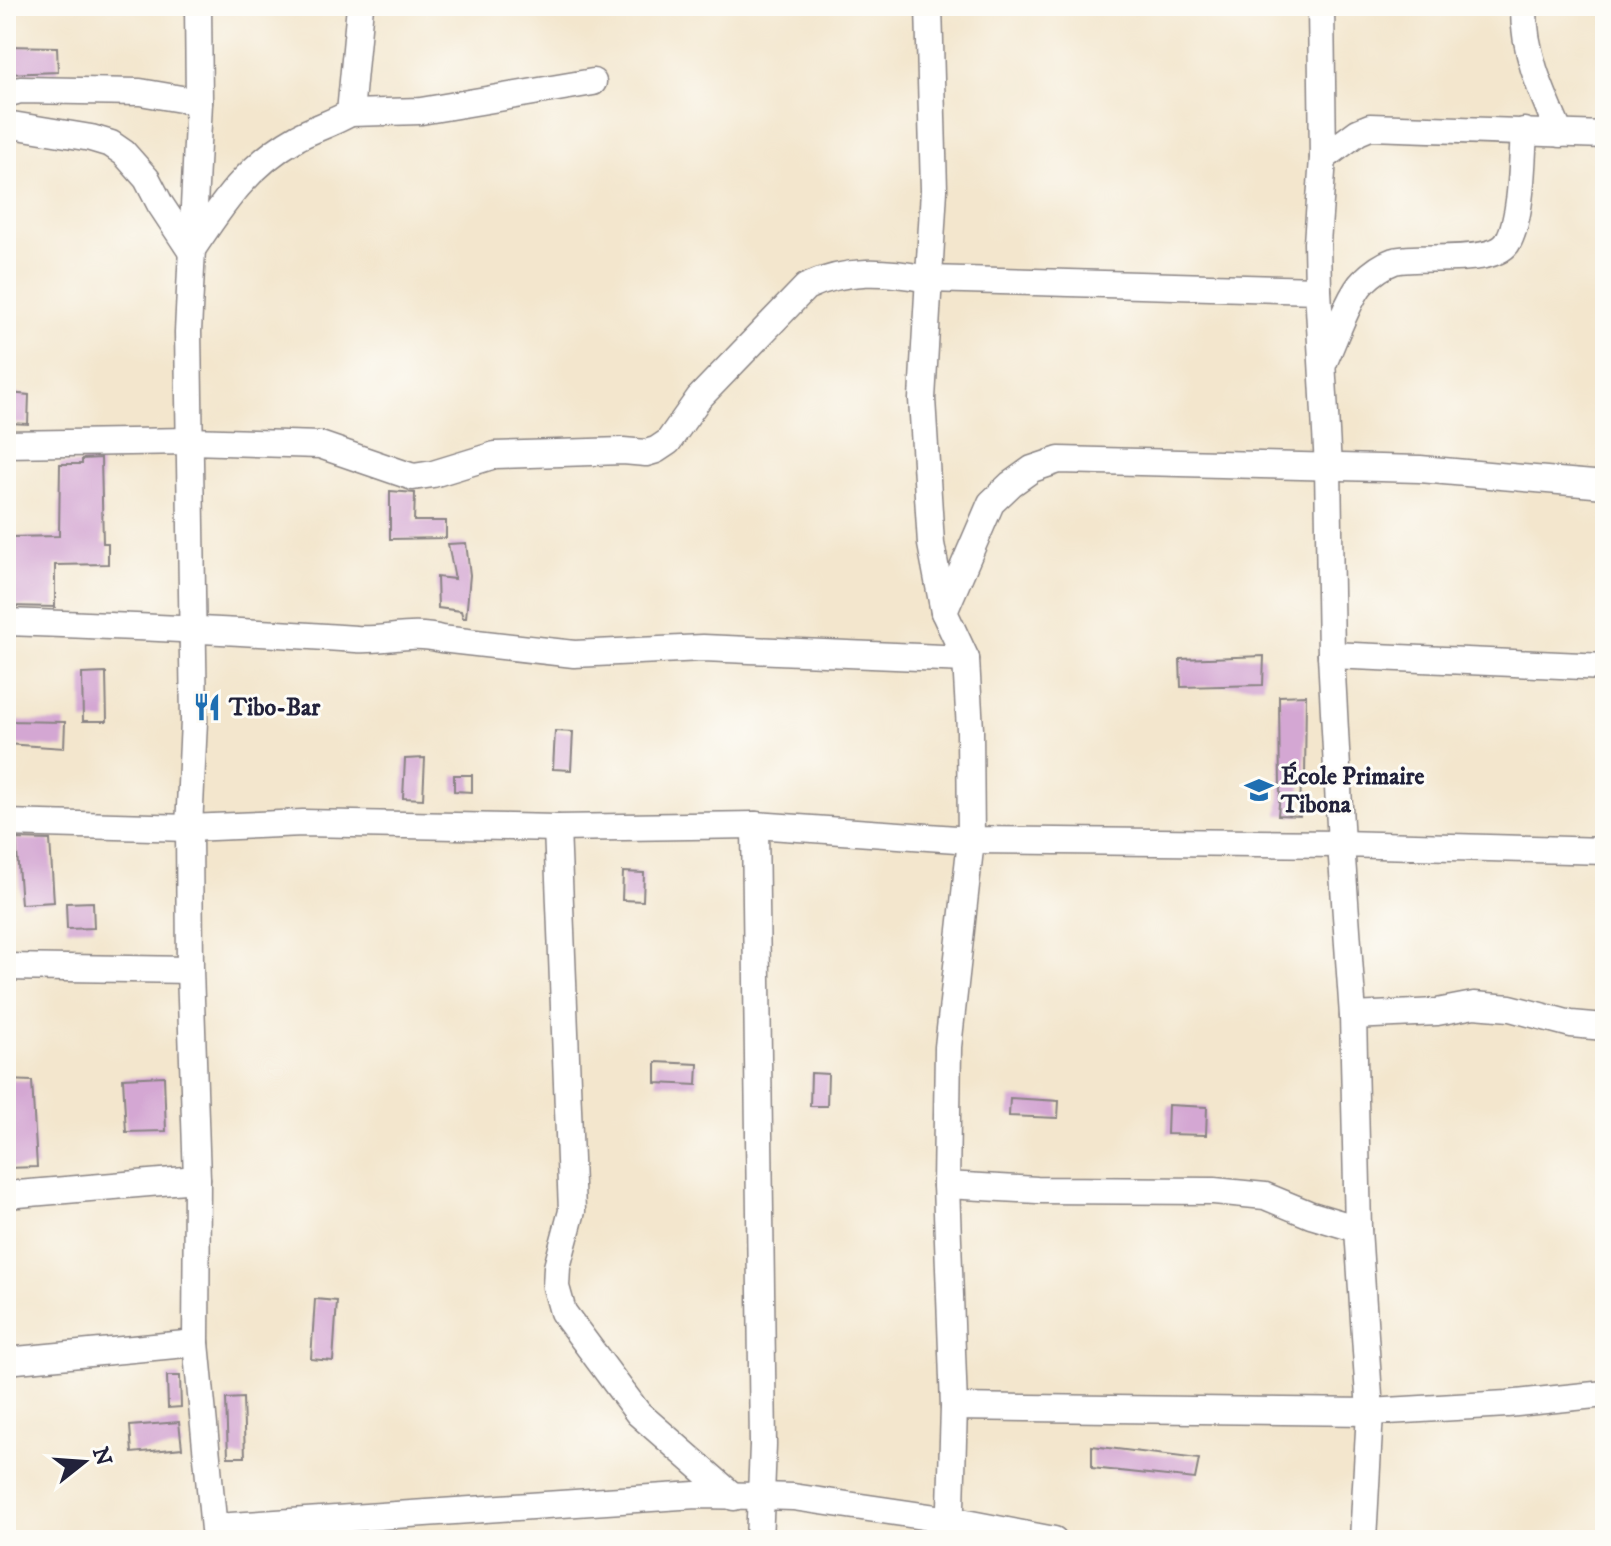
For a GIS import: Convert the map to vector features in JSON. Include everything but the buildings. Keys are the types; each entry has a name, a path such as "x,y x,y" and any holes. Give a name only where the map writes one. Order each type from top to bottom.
{"street":[{"path":"198,6 199,102 188,332 194,721 189,828 190,970 197,1179 196,1343 215,1534 696,1495 793,1497 950,1530 1054,1540"},
{"path":"350,113 360,6"},
{"path":"929,6 934,190 922,399 931,544 944,612 966,659 971,840 948,1047 946,1185 954,1407 950,1530"},
{"path":"1321,6 1323,158 1317,243 1318,290 1328,467 1331,655 1353,1016 1358,1229 1370,1412 1363,1540"},
{"path":"1524,6 1524,31 1529,54 1560,134"},
{"path":"191,251 219,209 252,169 299,137 350,113 421,111 593,82"},
{"path":"6,94 20,90 140,92 199,102"},
{"path":"6,124 91,138 118,148 147,179 191,251"},
{"path":"1323,158 1358,132 1370,127 1605,135"},
{"path":"1322,366 1360,284 1378,269 1393,261 1483,256 1497,252 1509,242 1518,197 1524,131"},
{"path":"6,444 190,441 320,445 413,477 495,455 646,453 668,442 699,398 806,287 829,276 901,274 928,279 1318,290"},
{"path":"944,612 991,503 1032,469 1059,460 1420,469 1605,485"},
{"path":"6,622 192,628 358,639 425,634 441,639 574,654 703,648 966,659"},
{"path":"1331,655 1605,667"},
{"path":"6,823 189,828 303,823 557,828 755,825 971,840 1341,844 1605,851"},
{"path":"755,825 763,1445 759,1540"},
{"path":"557,828 572,1211 557,1267 556,1287 563,1312 638,1413 734,1497"},
{"path":"6,967 190,970"},
{"path":"1353,1016 1437,1012 1474,1005 1510,1008 1571,1024 1605,1027"},
{"path":"6,1195 197,1179"},
{"path":"946,1185 1253,1194 1358,1229"},
{"path":"6,1361 196,1343"},
{"path":"954,1407 1370,1412 1507,1404 1605,1394"}],"place":[{"name":"Tibo-Bar","path":"207,707"},
{"name":"École Primaire Tibona","path":"1259,790"}]}
